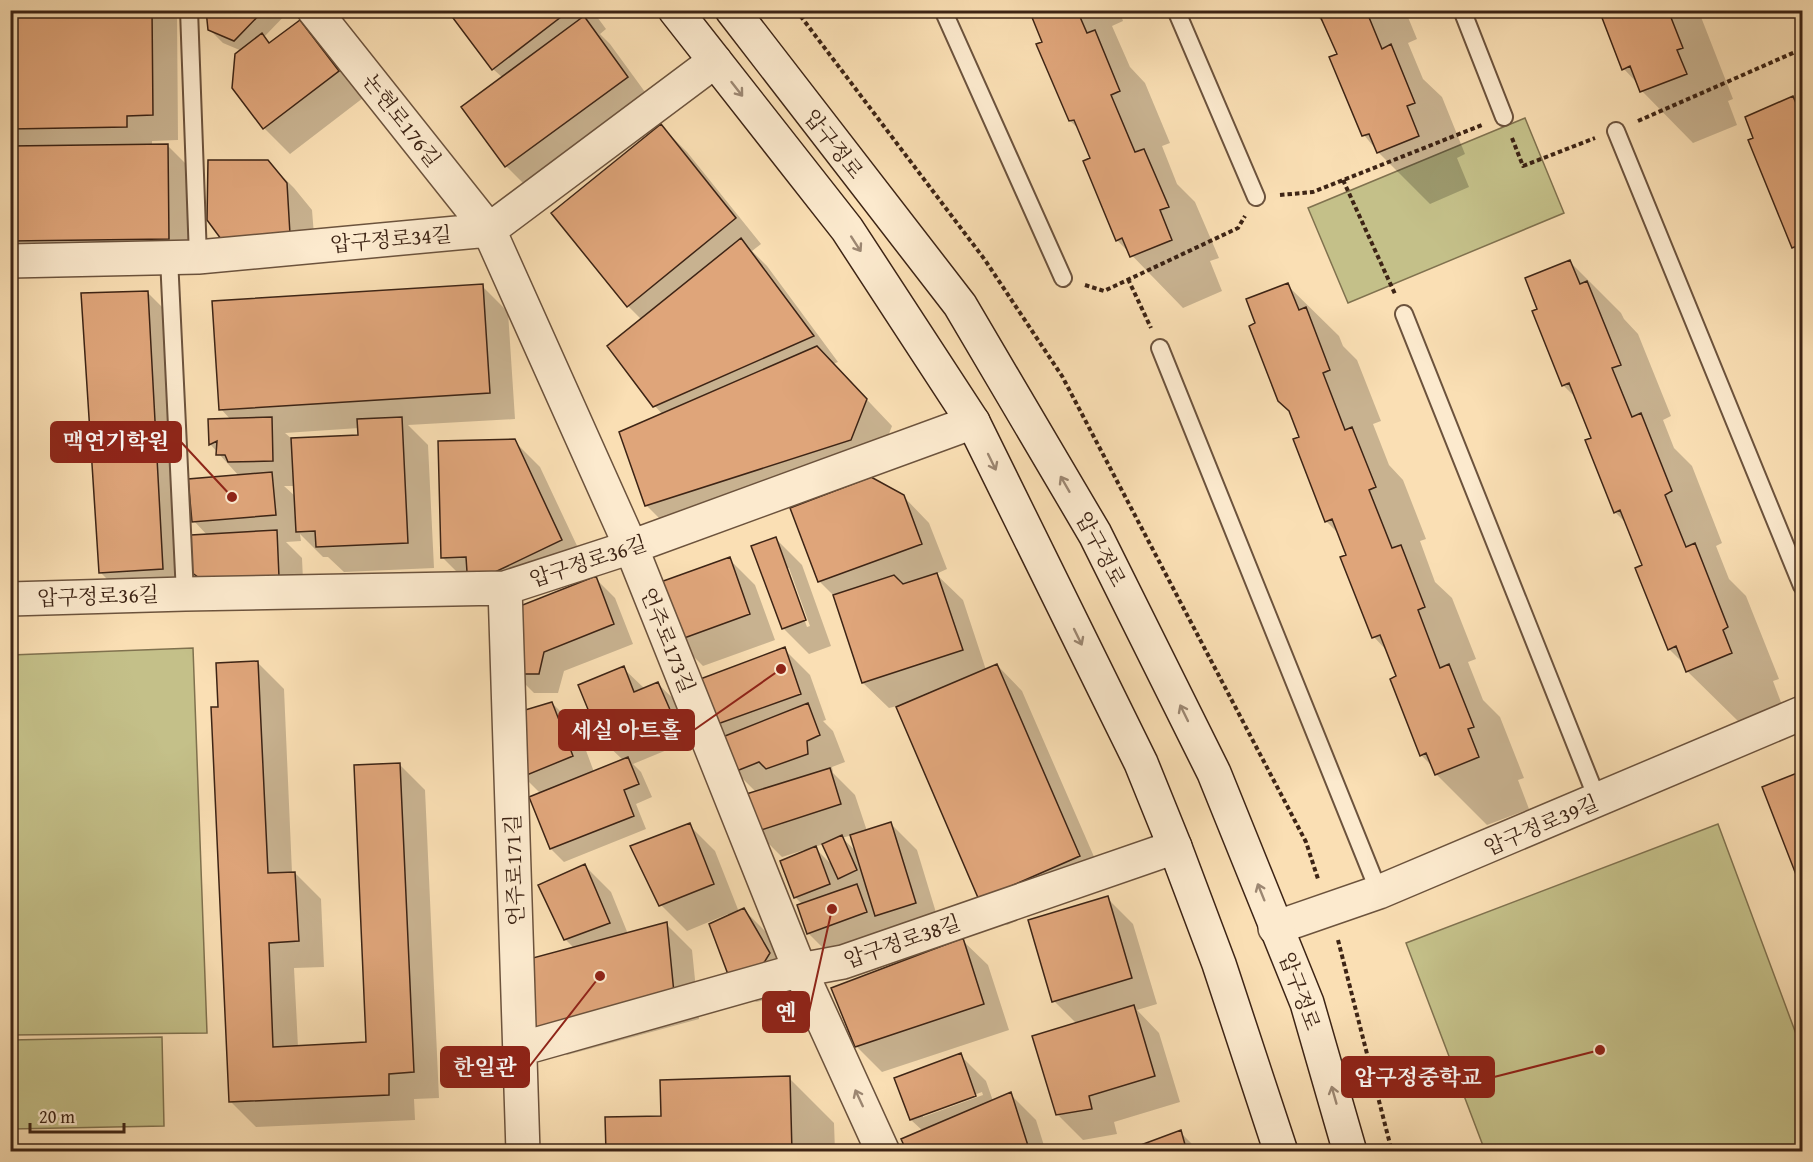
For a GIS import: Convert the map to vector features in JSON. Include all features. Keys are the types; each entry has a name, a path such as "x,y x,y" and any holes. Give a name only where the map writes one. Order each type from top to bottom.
{"street":[{"name":"논현로176길","path":"314,10 489,230"},
{"name":"압구정로","path":"675,10 847,230 973,422 1141,763 1219,964 1281,1152"},
{"name":"압구정로","path":"732,10 960,305 1095,534 1214,773 1307,1003 1350,1152"},
{"path":"489,230 715,61"},
{"name":"압구정로34길","path":"10,261 183,257 489,230"},
{"name":"언주로173길","path":"489,230 631,548 800,970 883,1152"},
{"name":"압구정로36길","path":"10,599 505,588 631,548 973,422"},
{"name":"언주로171길","path":"505,588 523,1152"},
{"name":"압구정로39길","path":"1275,928 1379,892 1803,713"},
{"name":"압구정로38길","path":"520,1049 800,970 843,962 1175,847"}],"lane":[{"name":"압구정로36길","path":"185,594 183,257 189,10"},
{"path":"944,10 1063,278"},
{"path":"1176,10 1256,197"},
{"path":"1462,10 1504,117"},
{"path":"1616,130 1803,586"},
{"path":"1404,314 1598,801"},
{"path":"1160,348 1379,892"}],"path":[{"path":"1063,278 1104,291 1238,228 1256,197 1313,192 1504,117 1523,166 1616,130 1803,50"},
{"path":"1343,180 1404,314"},
{"path":"1128,279 1160,348"}],"shaded area":[{"path":"1525,118 1564,213 1348,303 1308,208"},
{"path":"193,648 207,1033 11,1035 11,655"},
{"path":"1718,824 1802,1050 1802,1149 1797,1152 1485,1151 1406,943"},
{"path":"162,1037 164,1126 11,1129 11,1040"}],"building":[{"path":"10,10 152,10 153,115 127,116 127,127 10,129"},
{"path":"206,10 264,10 234,41 208,30"},
{"path":"447,10 570,10 492,70"},
{"path":"1029,10 1077,10 1087,33 1095,30 1120,91 1111,95 1135,152 1144,149 1169,207 1160,210 1172,240 1130,257 1122,238 1116,241 1083,161 1090,158 1074,120 1069,121 1036,44 1042,42"},
{"path":"1313,10 1366,10 1382,49 1391,44 1415,103 1407,106 1419,136 1377,153 1369,134 1362,136 1329,57 1337,54 1320,16 1316,17"},
{"path":"1599,10 1668,10 1683,48 1677,50 1687,74 1640,92 1630,66 1622,70"},
{"path":"584,16 628,77 505,167 461,107"},
{"path":"300,20 339,71 263,129 232,88 235,54 262,33 269,43"},
{"path":"1793,96 1802,118 1802,253 1799,245 1792,248 1748,140 1753,138 1745,117"},
{"path":"661,124 736,218 627,307 551,213"},
{"path":"168,144 169,239 10,241 10,146"},
{"path":"208,160 268,160 287,183 290,234 221,239 207,220"},
{"path":"741,238 814,336 653,407 607,346"},
{"path":"1570,260 1580,284 1587,281 1621,365 1612,368 1632,417 1641,413 1672,491 1665,495 1686,547 1695,543 1728,627 1723,630 1732,653 1686,672 1676,646 1668,650 1635,568 1642,565 1620,510 1614,513 1585,440 1591,438 1569,383 1562,386 1532,311 1537,309 1525,278"},
{"path":"1288,283 1299,310 1306,307 1330,370 1323,373 1345,430 1352,427 1376,487 1369,490 1392,548 1401,545 1425,607 1418,610 1440,668 1449,664 1474,727 1468,729 1479,757 1435,775 1426,753 1420,756 1390,679 1396,676 1380,635 1372,638 1340,557 1346,555 1332,519 1325,522 1293,439 1299,437 1289,411 1278,401 1249,326 1255,323 1246,299"},
{"path":"483,284 490,393 219,410 212,301"},
{"path":"148,291 163,569 99,573 81,293"},
{"path":"817,346 867,399 851,440 645,506 619,432"},
{"path":"272,417 273,461 228,462 225,455 216,455 217,441 209,445 208,419"},
{"path":"402,417 408,543 316,547 315,531 296,532 291,438 358,435 357,419"},
{"path":"515,439 562,540 495,572 467,572 466,557 441,558 438,441"},
{"path":"272,472 276,515 192,522 188,479"},
{"path":"871,477 904,495 922,544 818,582 790,508"},
{"path":"277,530 279,577 205,582 191,572 191,535"},
{"path":"776,537 806,620 782,629 751,546"},
{"path":"730,557 750,614 676,641 655,584"},
{"path":"937,573 963,650 862,683 833,595 894,575 903,584"},
{"path":"596,576 614,624 544,652 539,674 513,674 520,606"},
{"path":"785,647 801,694 712,726 695,681"},
{"path":"258,661 268,873 295,872 299,941 269,943 273,1047 366,1042 354,765 400,763 414,1072 389,1074 389,1095 229,1102 211,707 218,707 216,663"},
{"path":"997,664 1080,856 979,900 896,707"},
{"path":"624,666 634,692 658,682 671,712 601,741 578,685"},
{"path":"552,702 573,756 522,777 515,713"},
{"path":"808,703 820,735 807,741 808,754 766,769 759,762 734,772 720,738"},
{"path":"628,757 639,784 624,790 634,816 550,849 529,797"},
{"path":"830,768 841,804 755,832 743,795"},
{"path":"1802,771 1802,890 1762,787"},
{"path":"891,822 916,903 875,916 850,835"},
{"path":"690,823 714,884 659,906 630,846"},
{"path":"842,835 857,870 838,879 822,844"},
{"path":"816,846 830,884 794,898 780,861"},
{"path":"585,864 610,923 564,940 538,885"},
{"path":"857,884 867,912 807,934 797,905"},
{"path":"1108,896 1132,978 1052,1002 1028,920"},
{"path":"744,908 770,953 760,969 729,977 709,924"},
{"path":"667,922 674,993 540,1030 526,1015 529,959"},
{"path":"963,938 984,1004 855,1047 831,988"},
{"path":"1134,1005 1155,1076 1089,1096 1092,1109 1056,1115 1032,1036"},
{"path":"961,1053 976,1096 910,1120 894,1078"},
{"path":"790,1076 792,1152 697,1152 697,1150 606,1152 605,1117 661,1116 660,1080"},
{"path":"1011,1092 1030,1152 907,1152 901,1139"},
{"path":"1181,1130 1187,1152 1122,1152"}],"place":[{"name":"맥연기학원","path":"232,497"},
{"name":"세실 아트홀","path":"781,669"},
{"name":"옌","path":"832,909"},
{"name":"한일관","path":"600,976"},
{"name":"압구정중학교","path":"1600,1050"}]}
